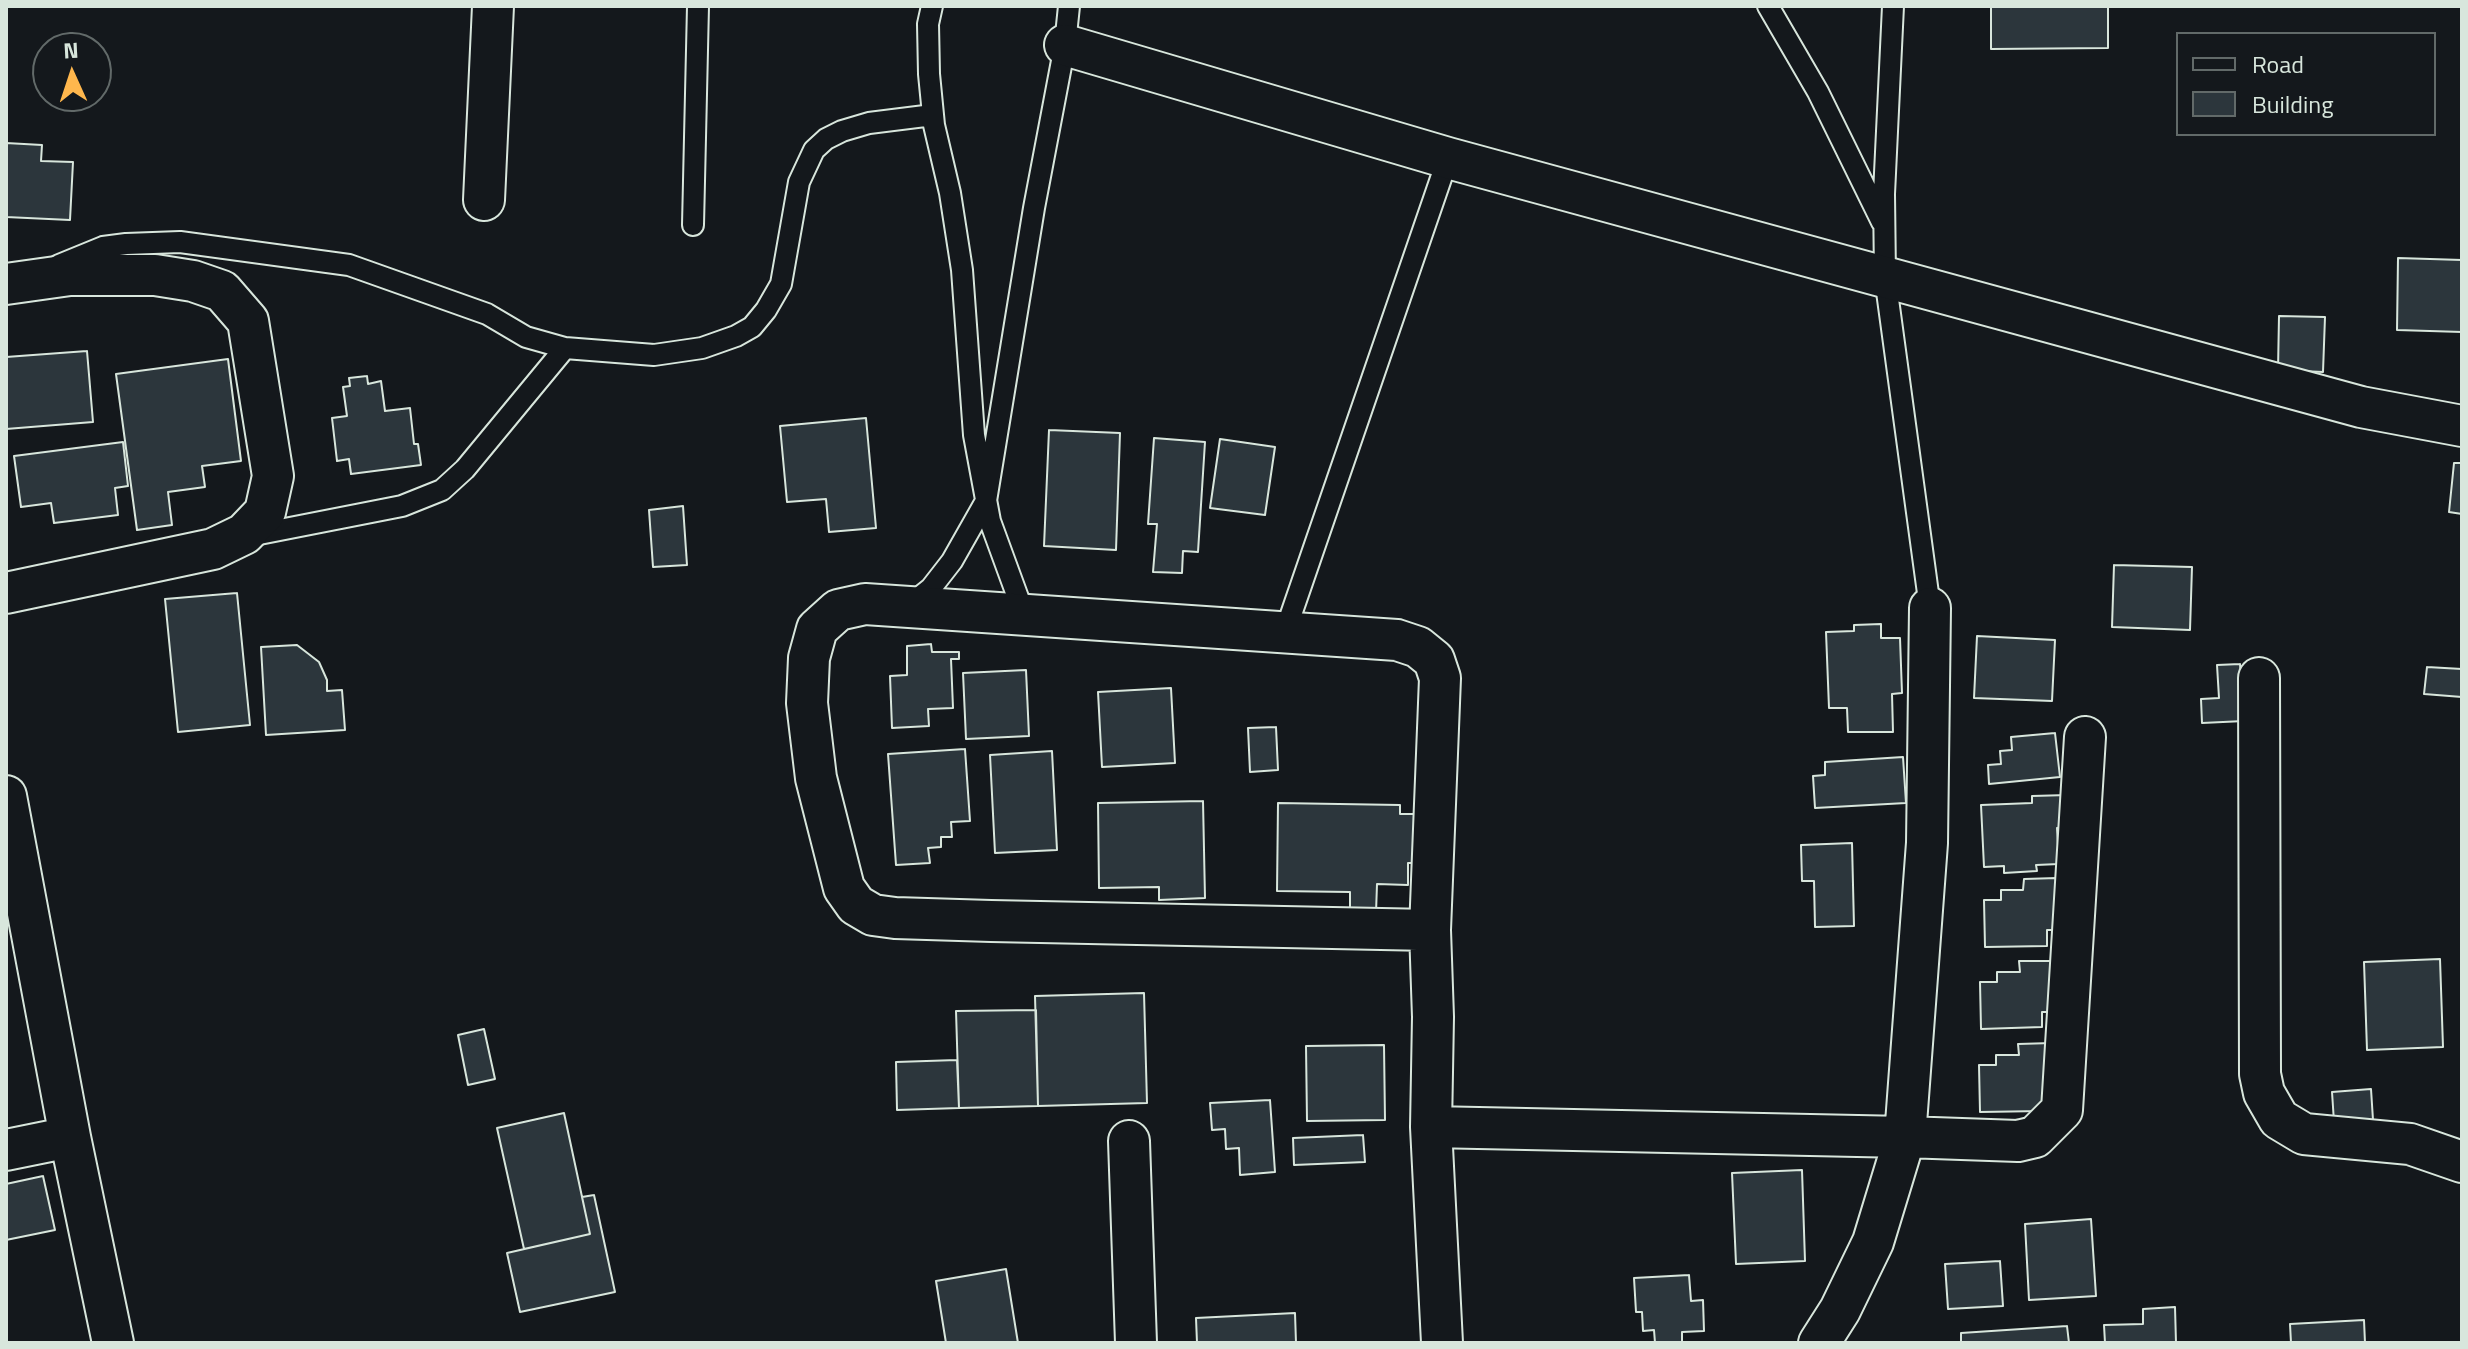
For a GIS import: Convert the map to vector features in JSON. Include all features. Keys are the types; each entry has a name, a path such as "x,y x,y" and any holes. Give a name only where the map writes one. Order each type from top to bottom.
{"street":[{"path":"484,200 493,6"},
{"path":"1065,45 1448,158 2361,407 2462,426"},
{"path":"6,593 213,549 244,534 265,512 273,476 248,321 222,291 193,281 155,275 70,275 8,284"},
{"path":"1430,930 895,918 873,915 856,905 844,888 816,778 807,703 809,658 817,629 838,610 865,604 1397,640 1418,647 1434,660 1440,678 1430,930 1433,1017 1431,1127 1442,1343"},
{"path":"1819,1343 1840,1310 1873,1242 1905,1137 1927,843 1930,608"},
{"path":"2259,678 2260,1059 2264,1093 2279,1119 2304,1134 2410,1144 2462,1162"},
{"path":"1431,1127 2018,1141 2035,1137 2062,1110 2085,737"},
{"path":"6,796 70,1137 113,1343"},
{"path":"6,1150 70,1137"},
{"path":"1129,1141 1136,1343"}],"lane":[{"path":"693,225 698,6"},
{"path":"932,6 928,24 933,115 962,270 974,435 990,521 1024,614"},
{"path":"908,607 931,588 945,570 986,501 1034,208 1065,45 1069,6"},
{"path":"1768,6 1818,92 1884,226"},
{"path":"1893,6 1884,226 1885,277 1930,608"},
{"path":"8,284 103,247 180,242 349,265 487,314 526,337 565,348 654,355 702,348 752,327 781,284 799,182 814,150 842,131 869,123 933,115"},
{"path":"1285,632 1448,158"},
{"path":"229,540 402,506 442,490 465,469 565,348"}],"building":[{"path":"1991,6 2108,6 2108,48 1991,49"},
{"path":"6,143 42,145 41,161 73,162 70,220 6,217"},
{"path":"2398,258 2462,260 2462,332 2397,330"},
{"path":"2279,316 2325,317 2323,372 2278,370"},
{"path":"87,351 93,422 6,429 6,357"},
{"path":"228,359 241,461 202,466 205,487 168,492 172,525 137,530 116,374"},
{"path":"367,376 368,384 381,381 385,411 410,408 414,444 418,444 421,465 351,474 349,459 337,461 332,418 347,416 343,387 350,386 349,378"},
{"path":"866,418 876,528 829,532 826,499 787,502 780,426"},
{"path":"1049,430 1120,433 1116,550 1044,546"},
{"path":"1154,438 1205,442 1198,552 1183,551 1182,573 1153,572 1157,524 1148,524"},
{"path":"1220,439 1275,447 1265,515 1210,508"},
{"path":"123,442 128,486 115,488 118,515 54,523 51,503 21,507 14,456"},
{"path":"2454,463 2462,463 2462,514 2449,512"},
{"path":"683,506 687,565 653,567 649,510"},
{"path":"2114,565 2192,567 2190,630 2112,627"},
{"path":"237,593 250,725 178,732 165,599"},
{"path":"1881,624 1881,638 1900,638 1902,693 1892,694 1893,732 1848,732 1847,708 1829,708 1826,632 1854,631 1854,625"},
{"path":"1977,636 2055,640 2052,701 1974,698"},
{"path":"931,644 932,652 959,652 959,659 951,659 953,708 928,709 929,726 892,728 890,676 907,675 907,646"},
{"path":"297,645 319,662 327,680 327,691 342,690 345,730 266,735 261,647"},
{"path":"2240,664 2244,721 2202,723 2201,699 2219,698 2217,665"},
{"path":"2427,667 2462,669 2462,697 2424,694"},
{"path":"1026,670 1029,736 966,739 963,673"},
{"path":"1171,688 1175,763 1102,767 1098,692"},
{"path":"1276,727 1278,770 1250,772 1248,728"},
{"path":"2055,733 2060,777 1989,784 1988,765 2001,764 2000,751 2012,750 2011,737"},
{"path":"965,749 970,821 951,822 952,837 941,837 941,847 928,848 930,863 896,865 888,754"},
{"path":"1052,751 1057,850 995,853 990,755"},
{"path":"1903,757 1906,803 1815,808 1813,776 1825,775 1825,762"},
{"path":"2068,795 2069,827 2057,828 2059,864 2036,865 2037,871 2004,873 2004,866 1984,867 1981,805 2032,803 2032,796"},
{"path":"1203,801 1205,898 1159,900 1159,887 1099,888 1098,803"},
{"path":"1278,803 1400,805 1400,814 1418,814 1418,863 1408,863 1408,885 1377,884 1376,913 1350,912 1350,892 1277,891"},
{"path":"1852,843 1854,926 1815,927 1814,881 1802,881 1801,845"},
{"path":"2057,878 2058,930 2047,930 2047,946 1985,947 1984,900 2001,900 2001,890 2023,890 2024,879"},
{"path":"2440,959 2443,1047 2367,1050 2364,962"},
{"path":"2019,961 2053,961 2054,1012 2042,1012 2042,1027 1981,1029 1980,982 1997,982 1997,972 2020,972"},
{"path":"1144,993 1147,1103 1038,1106 1035,996"},
{"path":"1036,1010 1038,1106 959,1108 956,1011"},
{"path":"484,1029 495,1079 468,1085 458,1035"},
{"path":"2052,1043 2053,1095 2042,1095 2042,1111 1980,1112 1979,1065 1996,1065 1996,1055 2019,1055 2018,1044"},
{"path":"1384,1045 1385,1120 1307,1121 1306,1046"},
{"path":"957,1060 959,1108 897,1110 896,1062"},
{"path":"2371,1089 2373,1120 2334,1122 2332,1092"},
{"path":"1270,1100 1275,1172 1240,1175 1239,1148 1226,1149 1225,1129 1212,1130 1210,1103"},
{"path":"564,1113 590,1234 524,1249 497,1128"},
{"path":"1363,1135 1365,1162 1294,1165 1293,1138"},
{"path":"1802,1170 1805,1261 1736,1264 1732,1173"},
{"path":"43,1176 55,1230 6,1240 6,1184"},
{"path":"594,1195 615,1292 520,1312 507,1253 590,1234 582,1197"},
{"path":"2091,1219 2096,1296 2029,1300 2025,1224"},
{"path":"2000,1261 2003,1306 1948,1309 1945,1264"},
{"path":"1006,1269 1018,1343 946,1343 936,1281"},
{"path":"1689,1275 1691,1301 1703,1300 1704,1331 1682,1332 1682,1343 1655,1343 1654,1330 1643,1331 1642,1312 1636,1312 1634,1278"},
{"path":"2175,1307 2176,1343 2105,1343 2104,1325 2143,1324 2143,1309"},
{"path":"1295,1313 1296,1343 1197,1343 1196,1318"},
{"path":"2364,1320 2365,1343 2291,1343 2290,1324"},
{"path":"2067,1326 2069,1343 1961,1343 1961,1333"}]}
